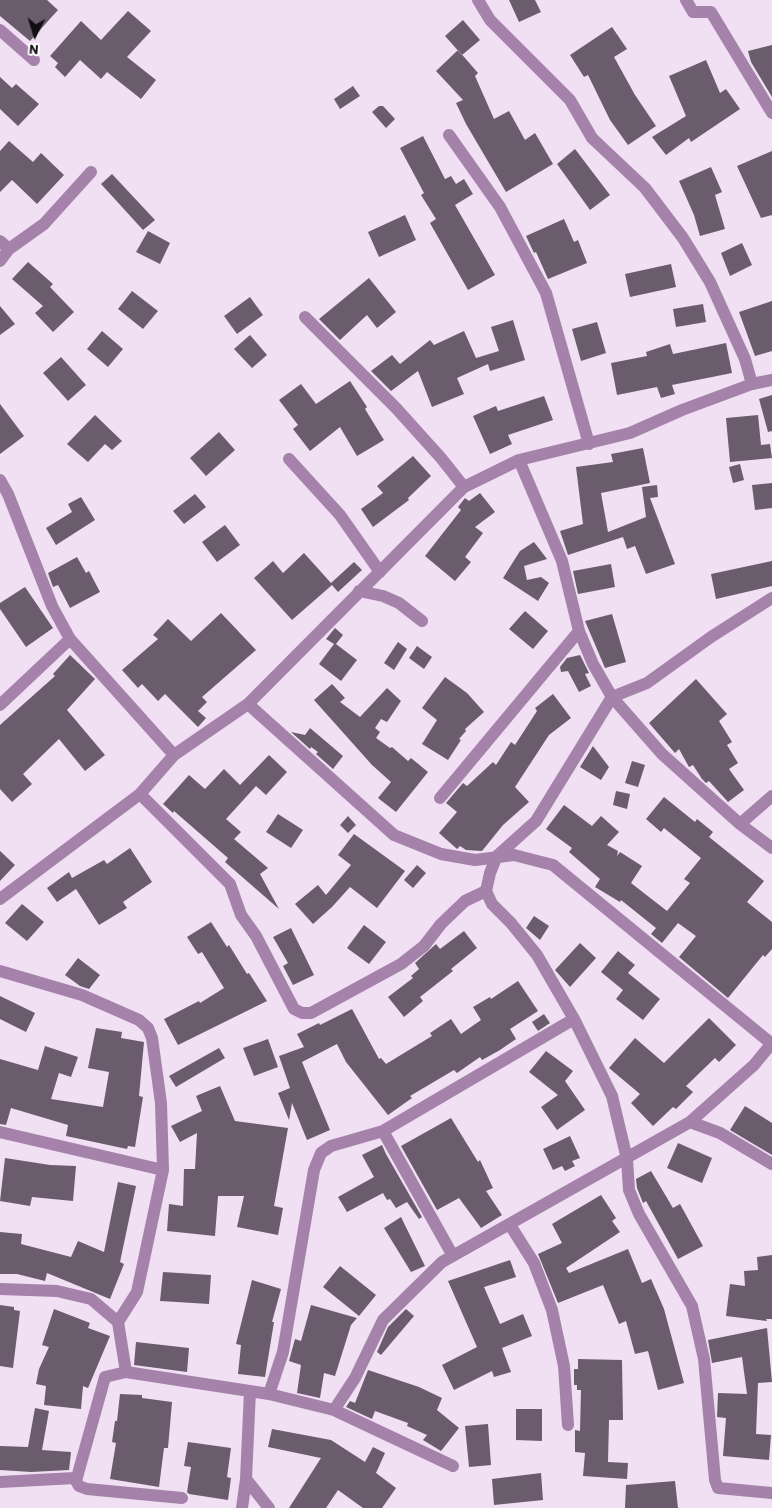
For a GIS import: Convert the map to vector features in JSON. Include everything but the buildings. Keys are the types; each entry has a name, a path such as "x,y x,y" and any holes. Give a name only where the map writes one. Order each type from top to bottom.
{"street":[{"path":"478,0 490,20 570,100 592,138 645,188 683,238 710,282 745,359 752,384"},
{"path":"686,0 693,12 711,12 772,113"},
{"path":"0,30 34,60"},
{"path":"449,135 500,207 546,293 589,444"},
{"path":"0,261 5,245 44,224 91,172"},
{"path":"305,317 396,408 464,487"},
{"path":"0,899 140,794 174,754 248,704 464,487 518,460 630,433 682,410 752,384 772,380"},
{"path":"289,459 340,515 380,572"},
{"path":"518,460 562,561 579,631 593,664 612,697 662,754 740,824 772,848"},
{"path":"0,480 4,497 52,606 70,639 174,754"},
{"path":"359,591 383,596 399,603 422,621"},
{"path":"772,598 711,637 647,683 612,697 536,821 497,856 490,873 486,891 492,904 511,923 537,955 574,1019 612,1096 627,1158 629,1190 639,1214 692,1306 704,1359 715,1480 718,1488 772,1493"},
{"path":"440,798 579,631"},
{"path":"0,705 70,639"},
{"path":"248,704 394,836 441,854 475,860 514,855 554,865 772,1043 754,1065 690,1122 510,1226 442,1262 412,1289 383,1320 355,1378 334,1410"},
{"path":"140,794 230,884 241,915 256,936 294,1009 302,1013 311,1013 401,964 424,946 441,924 466,901 486,891"},
{"path":"740,824 772,796"},
{"path":"0,970 82,995 139,1020 148,1028 152,1038 161,1103 162,1170 137,1292 118,1322"},
{"path":"269,1394 283,1352 314,1170 322,1153 331,1146 383,1131 574,1019"},
{"path":"690,1122 720,1133 772,1164"},
{"path":"383,1131 453,1256"},
{"path":"0,1132 162,1170"},
{"path":"510,1226 534,1262 552,1310 564,1366 568,1425"},
{"path":"0,1289 57,1292 91,1299 118,1322 126,1372"},
{"path":"182,1498 86,1489 80,1486 75,1478 105,1377 126,1372 269,1394 334,1410 453,1466"},
{"path":"242,1508 246,1480 250,1391"},
{"path":"0,1482 75,1478"},
{"path":"246,1480 268,1508"}]}
